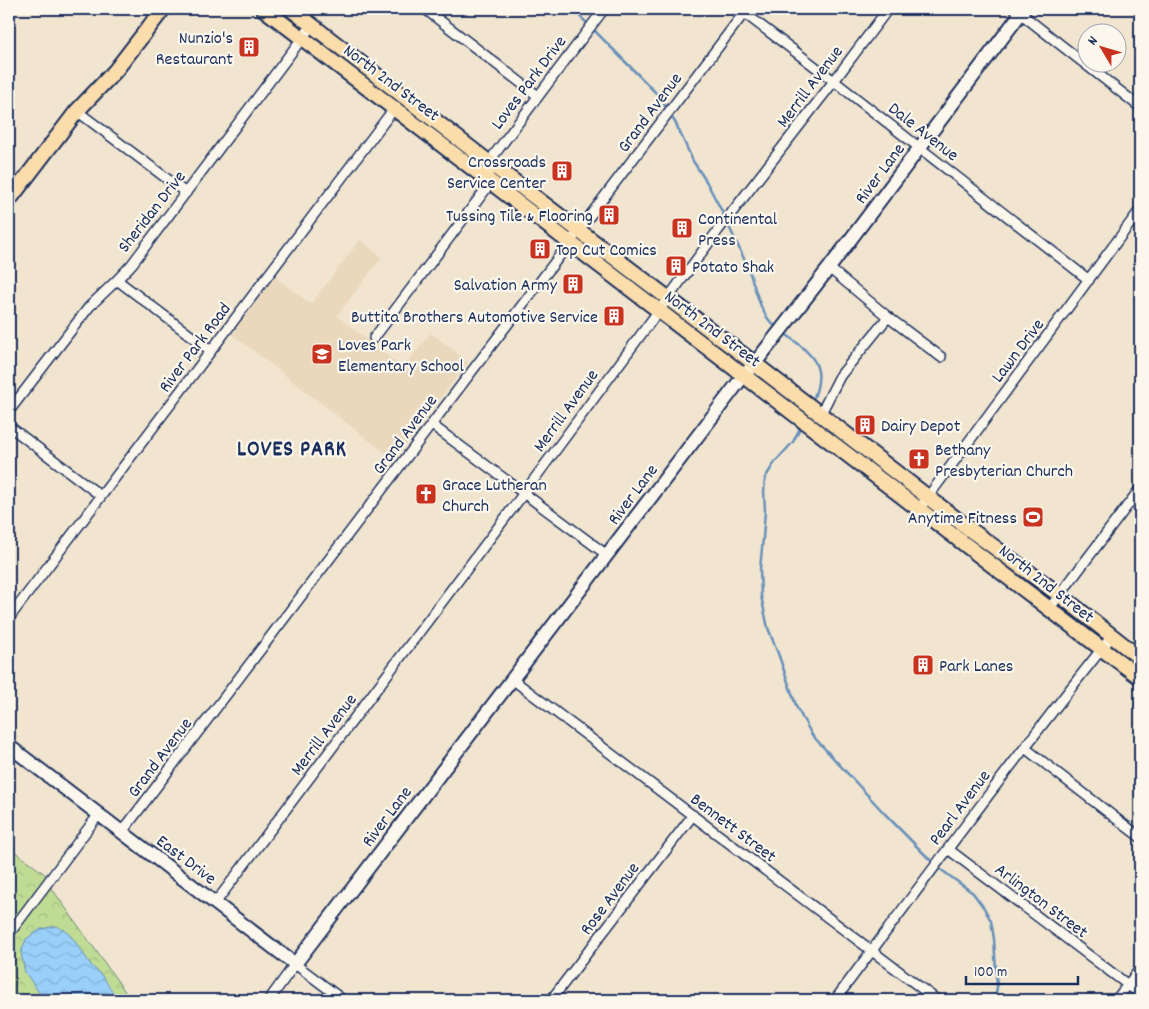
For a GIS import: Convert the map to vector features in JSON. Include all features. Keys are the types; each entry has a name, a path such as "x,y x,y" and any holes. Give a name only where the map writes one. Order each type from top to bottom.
{"main road":[{"path":"9,200 77,111 115,71 163,9"},
{"name":"North 2nd Street","path":"264,9 1140,677"},
{"name":"North 2nd Street","path":"291,9 491,164 968,528 1060,595 1140,658"}],"street":[{"path":"425,9 538,96"},
{"name":"Loves Park Drive","path":"374,338 486,189 494,155 604,9"},
{"name":"Merrill Avenue","path":"216,902 524,493 719,229 888,9"},
{"name":"Dale Avenue","path":"743,10 1089,280"},
{"name":"Grand Avenue","path":"122,832 676,104 743,10"},
{"path":"1020,10 1140,107"},
{"name":"River Lane","path":"269,1000 744,375 829,268 920,148 1020,10"},
{"name":"Sheridan Drive","path":"9,411 89,306 132,264 312,25"},
{"name":"River Park Road","path":"9,618 404,96"},
{"path":"77,111 186,193"},
{"name":"Lawn Drive","path":"919,509 1140,210"},
{"path":"829,268 888,318 940,357"},
{"path":"117,280 211,351"},
{"path":"819,414 840,376 888,318"},
{"path":"432,425 607,555"},
{"path":"9,426 101,496"},
{"path":"1050,609 1140,489"},
{"name":"Pearl Avenue","path":"835,1000 931,870 1112,636"},
{"name":"Bennett Street","path":"512,679 937,1000"},
{"name":"East Drive","path":"9,746 343,1000"},
{"path":"1025,748 1140,837"},
{"path":"9,934 99,814"},
{"name":"Rose Avenue","path":"551,1000 693,815"},
{"name":"Arlington Street","path":"945,853 1140,994"},
{"path":"1116,1000 1140,969"}],"shaded area":[{"name":"Loves Park Elementary School","path":"360,240 382,257 337,316 403,368 431,333 468,362 394,460 232,334 275,277 311,304"}],"green space":[{"path":"9,847 46,875 50,886 131,1000 9,1000"}],"water":[{"path":"56,926 66,931 74,940 91,965 103,977 118,1000 44,1000 25,972 21,953 26,939 41,929"}],"waterway":[{"path":"572,9 589,25"},
{"path":"593,29 659,96 667,109"},
{"path":"670,114 693,161 725,217"},
{"path":"727,222 748,268 762,308 770,322 776,327"},
{"path":"783,332 809,354 818,369 819,378 812,402"},
{"path":"801,426 793,442 775,462 765,478 765,510 760,569 761,596 768,628 797,708 812,735 936,866 973,893 984,908 991,921 994,939 997,987 995,1000"}],"place":[{"name":"Nunzio's Restaurant","path":"249,47"},
{"name":"Crossroads Service Center","path":"562,171"},
{"name":"Tussing Tile & Flooring","path":"609,215"},
{"name":"Continental Press","path":"682,228"},
{"name":"Top Cut Comics","path":"540,249"},
{"name":"Potato Shak","path":"676,266"},
{"name":"Salvation Army","path":"573,284"},
{"name":"Buttita Brothers Automotive Service","path":"614,316"},
{"name":"Loves Park Elementary School","path":"322,354"},
{"name":"Dairy Depot","path":"865,425"},
{"name":"Bethany Presbyterian Church","path":"919,459"},
{"name":"Grace Lutheran Church","path":"426,494"},
{"name":"Anytime Fitness","path":"1033,517"},
{"name":"Park Lanes","path":"923,665"}],"district":[{"name":"LOVES PARK","path":"292,447"}]}
